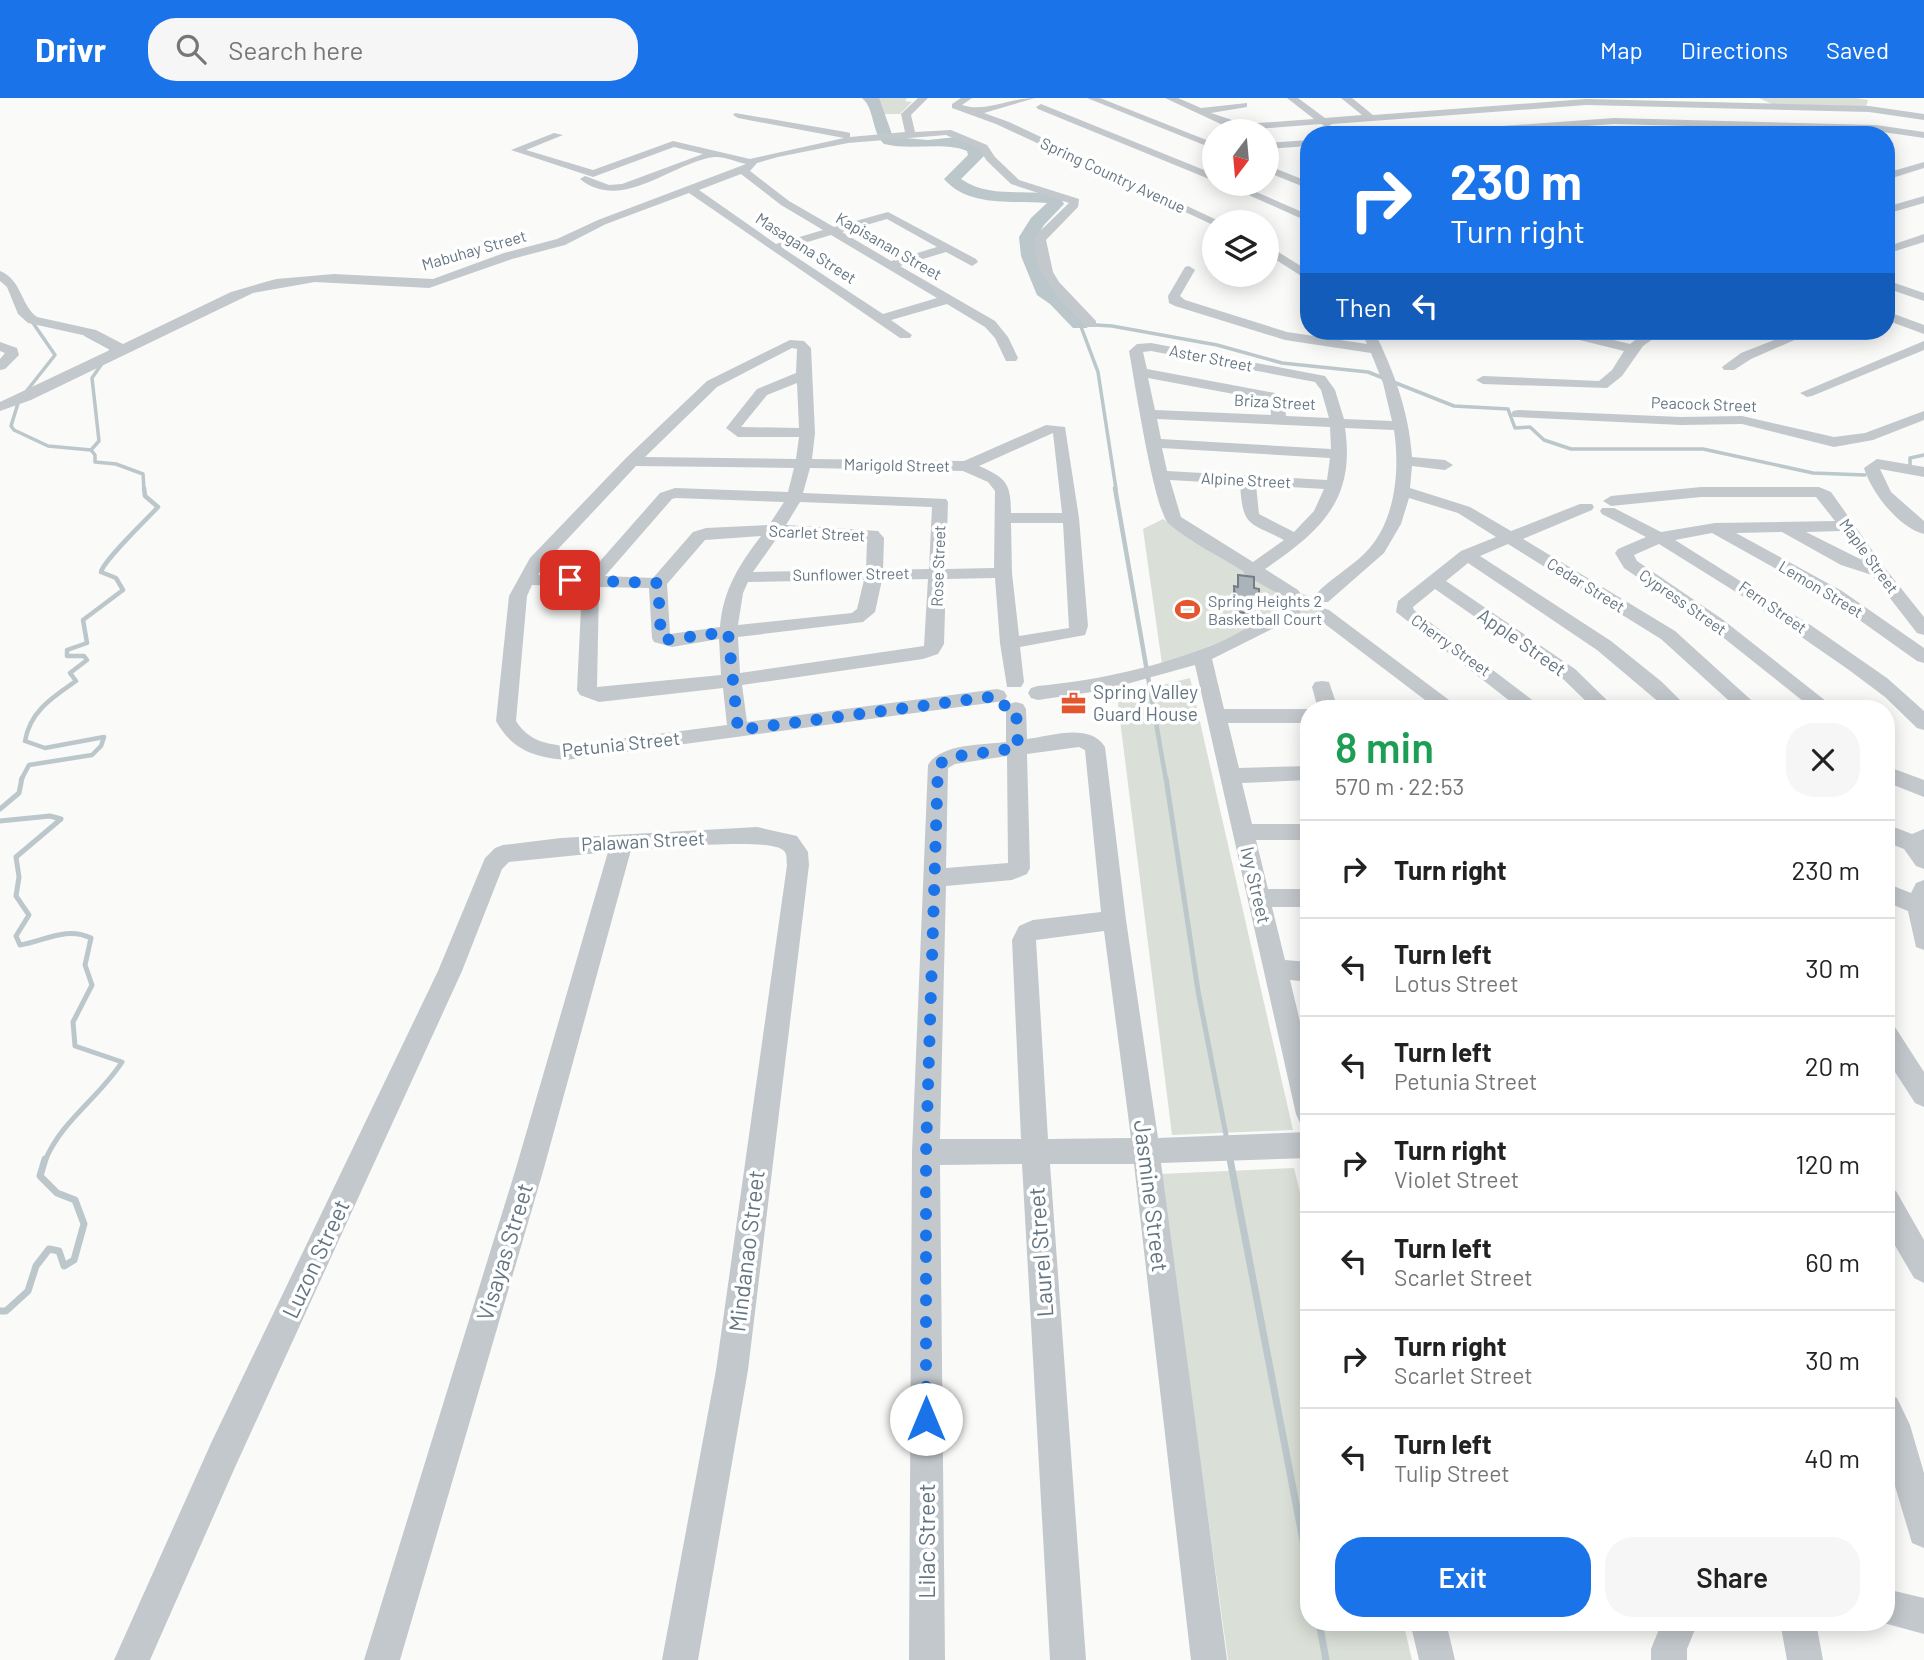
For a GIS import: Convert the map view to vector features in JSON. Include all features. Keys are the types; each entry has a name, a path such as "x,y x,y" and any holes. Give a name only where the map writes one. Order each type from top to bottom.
{"street":[{"path":"911,135 906,116 923,98"},
{"path":"967,98 955,106 980,113 1030,98"},
{"path":"1091,98 1202,141"},
{"path":"1170,98 1232,125 1244,127 1595,100 1869,109 1924,117"},
{"path":"1292,98 1329,126"},
{"path":"1346,98 1370,117"},
{"path":"1448,98 1466,110"},
{"path":"1500,98 1514,107"},
{"path":"1111,104 1130,100"},
{"path":"1595,100 1614,121"},
{"path":"1202,111 1243,104"},
{"path":"1407,106 1419,113"},
{"path":"1041,107 1202,173"},
{"name":"Spring Country Avenue","path":"980,113 1202,216"},
{"path":"738,115 859,139"},
{"path":"1544,126 1614,121 1800,126"},
{"path":"1671,122 1674,126"},
{"path":"1895,130 1924,135"},
{"path":"1897,143 1905,131"},
{"path":"503,146 593,174 668,145 716,153 748,166 790,150 892,135 947,132 983,147 991,159 1015,182 1075,201 1040,240 1047,272 1054,284 1091,324"},
{"path":"516,150 558,135"},
{"path":"1279,145 1300,144"},
{"path":"585,178 608,188 623,187 716,153"},
{"path":"1895,174 1924,165"},
{"name":"Mabuhay Street","path":"1,406 33,394 208,306 273,283 332,277 419,284 437,282 508,256 561,242 598,223 748,166"},
{"name":"Kapisanan Street","path":"748,166 785,203 990,324 1001,337 1011,358"},
{"path":"1279,173 1300,182"},
{"name":"Masagana Street","path":"689,188 905,334"},
{"path":"1290,192 1300,189"},
{"path":"1256,196 1300,215"},
{"path":"1895,208 1924,199"},
{"path":"775,248 891,216 972,262"},
{"path":"1895,248 1924,238"},
{"path":"1895,242 1903,245"},
{"path":"890,265 948,248"},
{"path":"1279,257 1300,271"},
{"path":"1189,270 1174,300 1277,334 1300,338"},
{"path":"0,275 12,285 24,314 33,320 91,333 121,348"},
{"path":"1895,287 1924,297"},
{"path":"881,319 949,299"},
{"path":"1895,319 1924,330"},
{"path":"1316,340 1375,349"},
{"path":"1279,420 1277,400 1270,396 1139,372 1160,475 1174,520 1251,571 1309,617 1323,606 1338,581 1378,550 1395,519 1403,491 1405,461 1401,426 1372,340"},
{"path":"1598,340 1631,348"},
{"path":"1482,380 1602,385 1611,381 1639,340"},
{"path":"1729,367 1746,356 1786,340"},
{"name":"Petunia Street","path":"801,376 804,348 799,344 790,344 712,384 632,461 536,562 518,596 506,721 511,733 522,744 543,751 566,753 997,696"},
{"path":"1807,393 1924,345"},
{"path":"0,346 12,351 12,355 0,366"},
{"name":"Aster Street","path":"1139,372 1136,352 1142,347 1151,347 1320,379 1326,384 1339,423 1338,454 1332,485 1322,512 1311,526 1251,571"},
{"path":"738,730 728,632 736,589 741,577 776,530 794,496 807,433 801,376 762,393 733,428 738,432 807,433"},
{"name":"Briza Street","path":"1148,414 1401,426"},
{"name":"Peacock Street","path":"1518,414 1682,421 1742,420 1834,442 1868,437 1924,415"},
{"path":"966,466 1051,428 1060,430 1071,518 1078,631 1009,643"},
{"path":"1154,443 1338,454"},
{"name":"Marigold Street","path":"632,461 966,466 1000,485 1003,491 1003,572 1014,682"},
{"path":"1405,461 1445,465"},
{"path":"1924,472 1877,464 1872,468 1874,480 1899,511 1924,528"},
{"name":"Alpine Street","path":"1160,475 1332,485"},
{"path":"1248,481 1250,512 1253,517 1294,539"},
{"name":"Cedar Street","path":"1403,491 1464,510 1668,635 1741,700"},
{"name":"Maple Street","path":"1609,506 1702,492 1809,491 1825,495 1878,571 1924,629"},
{"name":"Rose Street","path":"670,494 794,496 940,502 935,644 931,650 733,680 592,694 587,690 589,593 592,581 670,494"},
{"name":"Cherry Street","path":"1522,700 1405,612 1405,605 1467,555 1586,507 1581,499 1590,494 1609,506"},
{"name":"Fern Street","path":"1609,506 1750,590 1887,688 1924,723"},
{"path":"1003,518 1071,518"},
{"path":"1782,525 1847,561 1878,571"},
{"name":"Cypress Street","path":"1814,700 1716,623 1626,561 1624,553 1661,537 1715,528 1846,526"},
{"name":"Lemon Street","path":"1715,528 1916,643 1924,657"},
{"name":"Scarlet Street","path":"776,530 872,535 876,538 874,574 866,612 857,618 672,641 661,638 658,583 699,536 706,533 776,530"},
{"path":"1467,555 1614,654 1653,682 1670,700"},
{"name":"Sunflower Street","path":"741,577 1003,572"},
{"path":"525,580 658,583"},
{"name":"Apple Street","path":"1433,580 1568,673 1596,700"},
{"path":"1038,693 1075,691 1164,671 1241,640 1292,603"},
{"path":"1323,606 1440,700"},
{"name":"Ivy Street","path":"1202,656 1275,969 1300,1045"},
{"path":"1014,682 1032,686 1038,693 1038,698 1030,706 1016,709 1003,705 997,696 1003,685 1014,682"},
{"path":"1322,687 1326,700"},
{"path":"933,878 1012,871 1019,868 1016,709"},
{"path":"1217,716 1300,716"},
{"name":"Jasmine Street","path":"1018,748 1082,739 1096,747 1114,920 1146,1151 1209,1660"},
{"path":"950,757 1018,748"},
{"name":"Lilac Street","path":"927,1660 926,1152 938,765 950,757"},
{"path":"1231,776 1300,773"},
{"path":"1895,777 1924,789"},
{"path":"1244,832 1300,832"},
{"name":"Palawan Street","path":"497,858 511,852 622,842 757,835 789,842"},
{"path":"1895,836 1920,847"},
{"name":"Visayas Street","path":"382,1660 534,1155 622,842"},
{"name":"Mindanao Street","path":"680,1660 735,1342 798,865 797,852 789,842"},
{"name":"Luzon Street","path":"132,1660 224,1453 445,982 489,871 497,858"},
{"path":"1895,894 1922,901 1924,940"},
{"path":"1258,898 1300,898"},
{"name":"Laurel Street","path":"1068,1660 1024,940 1027,933 1033,930 1114,920"},
{"path":"1275,969 1300,971"},
{"path":"1895,1049 1924,1095"},
{"path":"926,1152 1146,1151 1300,1145"},
{"path":"1895,1217 1924,1268"},
{"path":"1895,1429 1924,1531"},
{"path":"1895,1609 1924,1616"},
{"path":"1429,1631 1437,1660"},
{"path":"1669,1660 1677,1631"},
{"path":"1800,1631 1805,1660"}],"shaded area":[{"path":"873,98 907,98 905,101 912,102 900,114 881,114 879,102"},
{"path":"1759,98 1868,100 1866,107 1774,105"},
{"path":"1163,519 1281,595 1275,603 1278,612 1231,638 1162,664 1143,529"},
{"path":"1300,593 1322,600 1325,609 1316,616 1293,611 1287,602 1293,595"},
{"path":"1190,678 1293,1130 1172,1135 1117,696"},
{"path":"1294,1168 1300,1192 1300,1631 1405,1631 1412,1660 1228,1660 1160,1174"}],"building":[{"path":"1238,575 1254,577 1254,588 1259,589 1259,603 1253,603 1253,614 1236,612 1234,586 1238,587"}],"waterway":[{"path":"869,98 874,100 884,136 889,141 928,144 956,141 974,148 976,156 952,179 963,187 1000,197 1054,199 1056,204 1037,222 1028,237 1030,256 1044,291 1057,300 1080,324"},
{"path":"25,393 55,355 31,320"},
{"path":"1116,489 1098,372 1080,324 1112,326 1217,345 1282,363 1368,372 1454,406 1508,409 1515,428 1530,427 1544,440 1571,449 1703,449 1813,473 1865,475"},
{"path":"86,335 112,349 92,378 99,441 91,450"},
{"path":"19,400 11,426 14,430 48,446 91,450"},
{"path":"91,450 95,455 95,462 116,464 143,474 144,489"},
{"path":"1910,468 1910,458 1924,455"},
{"path":"22,778 29,765 92,755 101,746 104,737 45,748 25,741 37,713 76,681 70,673 87,660 84,656 67,656 67,650 87,643 83,620 123,590 116,578 101,572 117,550 158,507 145,496 144,488"},
{"path":"1115,488 1166,780"},
{"path":"0,809 19,793 22,778"},
{"path":"1166,778 1198,991 1227,1140"},
{"path":"0,821 50,816 61,819 16,857 19,877 16,896 29,915 16,936 20,945 73,933 91,938 85,965 92,985 73,1022 75,1046 122,1062 70,1122 45,1161"},
{"path":"1230,1157 1231,1161"},
{"path":"0,1311 6,1311 28,1291 36,1266 49,1249 59,1251 64,1266 74,1260 84,1224 75,1200 57,1193 40,1176 45,1159"},
{"path":"1230,1159 1300,1525"},
{"path":"1321,1631 1326,1660"}],"place":[{"name":"Spring Heights 2 Basketball Court","path":"1188,610"},
{"name":"Spring Valley Guard House","path":"1073,703"}],"route":[{"path":"570,580 658,583 661,638 665,640 728,632 738,730 997,696 1003,705 1016,709 1018,748 950,757 938,765 926,1152 926,1419"}]}
